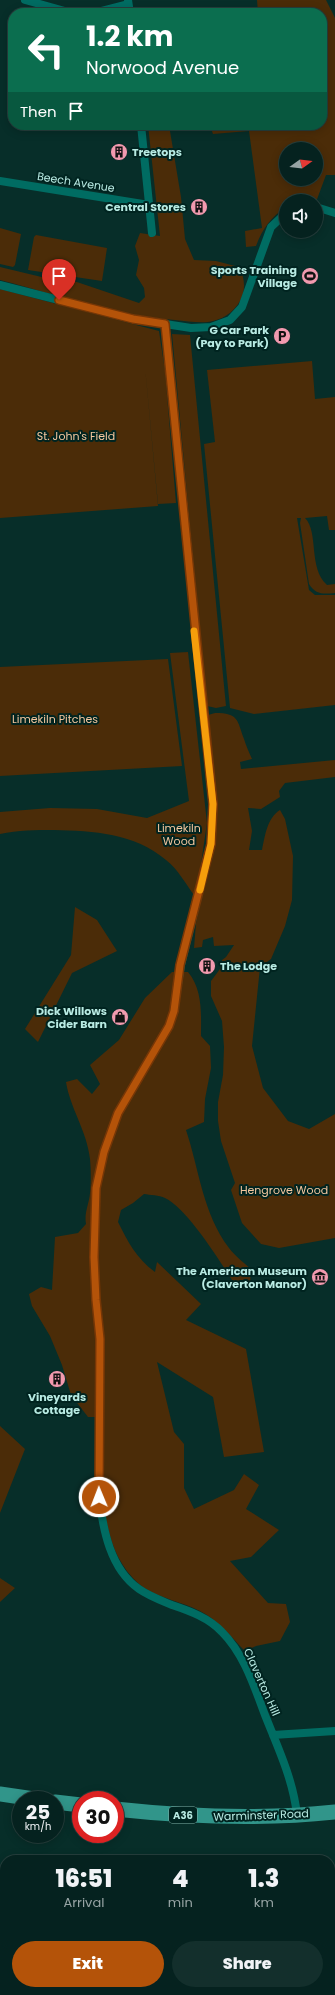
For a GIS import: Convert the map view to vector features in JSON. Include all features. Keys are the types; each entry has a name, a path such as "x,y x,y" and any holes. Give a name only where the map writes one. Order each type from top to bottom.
{"highway":[{"path":"0,1794 12,1796"},
{"name":"Warminster Road","path":"124,1810 210,1817 251,1818 335,1812"}],"street":[{"path":"25,0 54,8"},
{"path":"109,8 128,2"},
{"path":"142,130 152,233"},
{"name":"Beech Avenue","path":"0,181 150,205"},
{"path":"323,209 335,213"},
{"path":"0,284 133,319 199,329 215,326 230,320 242,307 271,226 279,219"},
{"name":"Claverton Hill","path":"165,324 212,796 213,825 211,844 180,965 174,1011 169,1026 118,1113 104,1152 96,1188 94,1257 100,1339 99,1497 106,1536 118,1564 138,1588 153,1597 202,1616 222,1631 238,1653 249,1675 290,1777 297,1815"},
{"path":"273,1735 335,1731"}],"green space":[{"path":"257,0 326,0 335,18 335,175 326,175 323,183 323,142 279,142 279,186 322,186 319,194 279,194 279,213 261,234 256,246 246,247 245,231 262,228 249,131 213,134 212,130 327,130 327,8 258,8"},
{"path":"149,130 170,130 181,197 185,239 194,260 216,261 239,267 241,271 244,280 243,293 240,301 234,309 218,320 208,322 192,322 131,314 87,304 0,280 0,267 54,280 68,279 139,303 145,297 144,288 136,275 139,260 135,246 140,233 160,236"},
{"path":"0,228 21,234 15,265 13,267 0,264"},
{"path":"36,235 107,248 102,281 28,270 34,237"},
{"name":"St. John's Field","path":"0,289 159,331 165,371 176,503 158,504 144,356 158,506 0,518"},
{"path":"172,334 190,335 226,706 216,708 207,706"},
{"path":"312,361 315,399 335,397 335,530 329,530 327,516 305,518 312,532 315,560 321,578 327,585 335,584 335,593 327,594 317,592 309,584 300,523 301,518 297,518 309,590 315,595 335,595 335,705 254,714 230,708 204,444 215,442 207,370"},
{"name":"Limekiln Wood","path":"188,652 207,823 196,898 178,873 166,860 141,844 127,839 113,835 69,830 27,830 0,834 0,812 50,808 97,809 147,818 189,801 170,653"},
{"name":"Limekiln Pitches","path":"168,659 182,766 0,776 0,667"},
{"name":"Hengrove Wood","path":"215,713 229,714 238,722 252,759 240,762 241,769 335,760 335,777 285,783 279,791 280,797 261,809 248,808 252,831 249,850 262,850 269,822 280,810 285,819 293,856 292,900 285,926 271,959 260,967 252,1046 263,1088 288,1121 309,1129 335,1114 335,1238 279,1248 261,1244 242,1223 231,1190 235,1183 221,1141 218,1121 218,1102 223,1075 224,1047 222,1021 211,996 211,981 220,969 222,960 226,957 234,945 214,946 213,937 203,940 202,947 194,948 196,923 217,824 208,715"},
{"path":"75,907 97,920 117,951 72,973 38,1042 25,1029 71,955"},
{"path":"172,972 188,972 193,979 199,994 201,1036 210,1046 211,1068 205,1099 204,1122 186,1130 207,1206 213,1221 229,1248 251,1269 250,1285 236,1286 194,1225 184,1213 165,1198 144,1194 121,1210 118,1222 129,1243 148,1267 155,1272 157,1262 201,1304 186,1320 246,1349 264,1452 224,1457 213,1397 157,1362 174,1432 184,1444 184,1488 194,1509 234,1490 244,1474 259,1485 246,1509 279,1530 251,1557 230,1561 268,1603 286,1604 290,1622 280,1641 256,1646 245,1651 213,1619 200,1611 146,1589 139,1584 125,1568 114,1549 104,1506 102,1460 103,1417 88,1417 71,1395 62,1365 50,1336 32,1306 29,1294 41,1287 52,1290 55,1237 78,1233 86,1224 90,1189 90,1159 86,1139 71,1101 66,1082 77,1079 92,1094 100,1084 90,1065 119,1040 145,998"},
{"path":"0,1426 25,1449 0,1513"},
{"path":"0,1578 15,1588 0,1602"}],"slow traffic":[{"path":"194,631 213,804 211,844 200,890"}],"place":[{"name":"Treetops","path":"119,152"},
{"name":"Central Stores","path":"199,207"},
{"name":"Sports Training Village","path":"310,276"},
{"name":"G Car Park (Pay to Park)","path":"282,336"},
{"name":"The Lodge","path":"207,966"},
{"name":"Dick Willows Cider Barn","path":"120,1017"},
{"name":"The American Museum (Claverton Manor)","path":"320,1277"},
{"name":"Vineyards Cottage","path":"57,1379"}],"route":[{"path":"59,300 133,319 165,324 213,804 211,844 185,953 180,965 174,1011 169,1026 118,1113 104,1152 96,1188 94,1257 100,1339 99,1497"}]}
